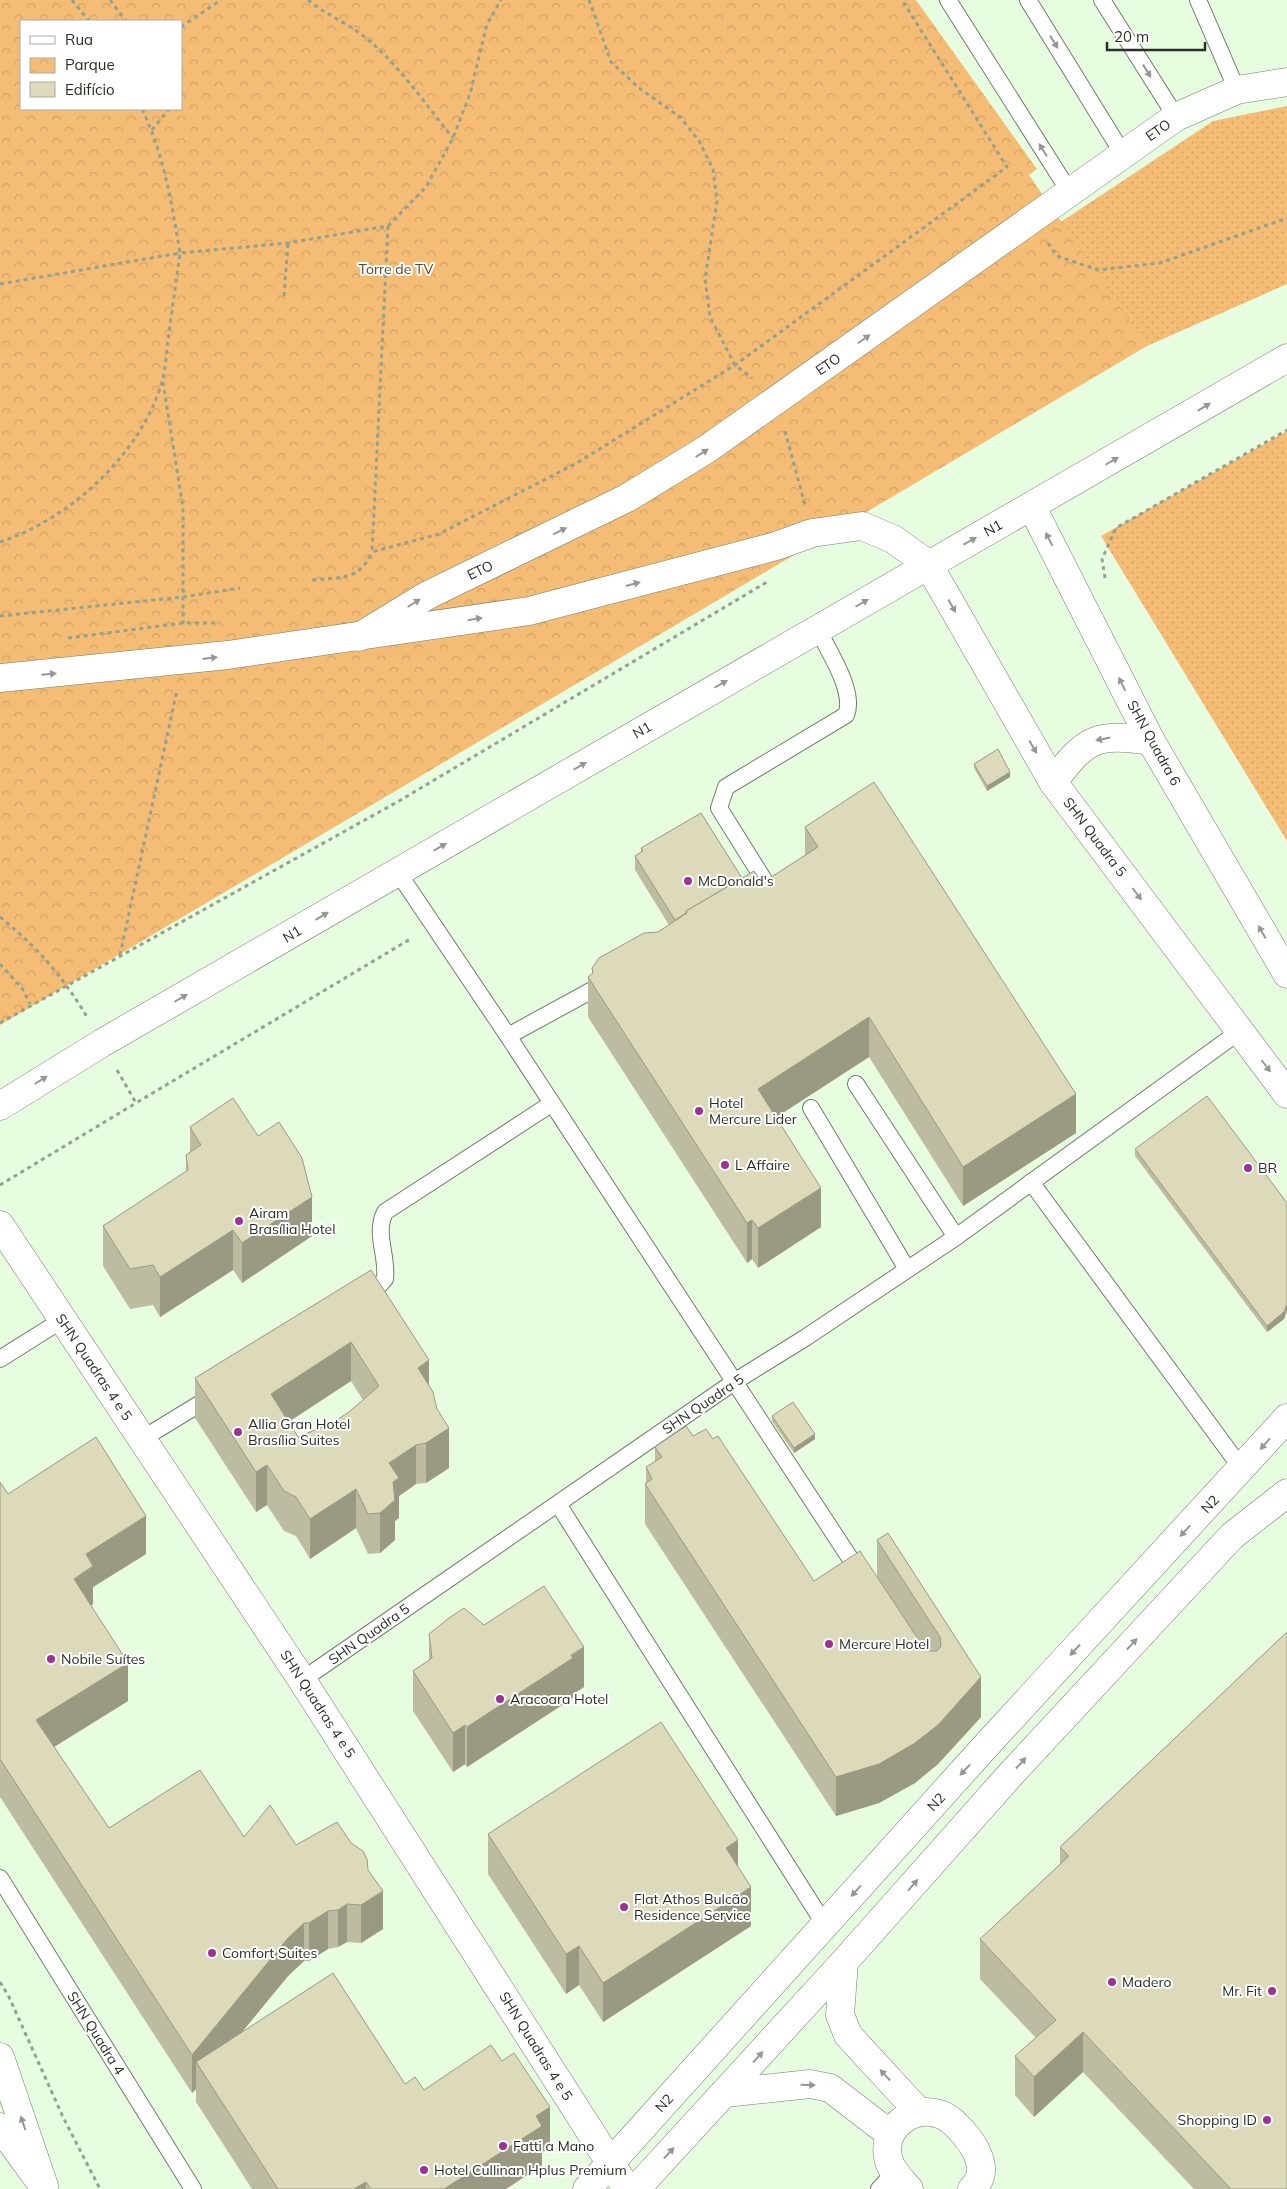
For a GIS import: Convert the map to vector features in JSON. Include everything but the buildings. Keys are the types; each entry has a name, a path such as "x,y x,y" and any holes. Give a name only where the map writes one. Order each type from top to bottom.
{"main road":[{"name":"ETO","path":"358,638 428,595 628,498 708,450 1033,220 1069,191 1176,117 1237,90 1287,82"},
{"name":"N1","path":"0,1106 102,1043 397,871 928,564 1032,507 1287,358"},
{"name":"SHN Quadra 6","path":"1032,507 1151,741 1287,974"},
{"path":"0,678 183,661 358,638 529,611 776,546 812,533 862,526 893,539 928,564"},
{"name":"SHN Quadra 5","path":"928,564 1053,782 1287,1094"},
{"path":"1053,782 1072,757 1098,738 1120,737 1151,741"},
{"name":"SHN Quadras 4 e 5","path":"0,1225 302,1680 627,2189"},
{"name":"N2","path":"587,2189 990,1742 1287,1418"},
{"path":"636,2189 725,2094 1011,1774 1232,1536 1287,1493"},
{"path":"844,1962 840,2015 848,2035 918,2111 940,2114 969,2138 981,2161 983,2185"},
{"path":"0,2057 45,2187"},
{"path":"725,2094 810,2084 830,2088 890,2134"},
{"path":"894,2183 888,2157 890,2134 902,2121 918,2111"},
{"path":"0,2127 45,2187"}],"lane":[{"path":"948,0 1069,191"},
{"path":"1028,0 1123,154"},
{"path":"1102,0 1176,117"},
{"path":"1198,0 1237,90"},
{"path":"741,907 761,894 765,887 764,880 719,808 726,787 846,715 849,708 848,693 818,628"},
{"path":"397,871 508,1036 871,1590"},
{"path":"508,1036 622,973"},
{"name":"SHN Quadra 5","path":"302,1680 734,1382 805,1338 956,1237 1240,1031"},
{"path":"856,1084 956,1237"},
{"path":"350,1310 367,1300 385,1279 380,1235 381,1220 385,1212 551,1104"},
{"path":"811,1108 907,1269"},
{"path":"1031,1182 1242,1469"},
{"path":"0,1359 62,1320"},
{"path":"142,1439 225,1388"},
{"path":"558,1504 825,1925"},
{"name":"SHN Quadra 4","path":"0,1878 193,2189"}],"path":[{"path":"110,0 125,20"},
{"path":"182,26 221,0"},
{"path":"308,0 321,11 364,36 393,61 453,138"},
{"path":"0,284 180,253 288,243 388,226 426,187 453,138 470,94 487,24 501,0"},
{"path":"589,0 611,62 639,88 680,117 699,140 713,169 717,201 705,279 710,317 734,365 764,387 780,414 812,533"},
{"path":"372,552 439,534 577,463 734,365 1007,167 902,0"},
{"path":"74,1 89,20"},
{"path":"0,542 22,535 70,506 111,470 142,428 162,382 180,253 170,191 152,130 142,110"},
{"path":"152,130 168,110"},
{"path":"312,580 354,575 368,563 372,552 388,226"},
{"path":"284,296 288,243"},
{"path":"120,955 183,661 183,508 162,382"},
{"path":"1087,614 1107,597 1102,559 1116,528 1287,430"},
{"path":"0,1023 30,1004 399,801 772,579"},
{"path":"0,616 183,597 240,588"},
{"path":"58,639 183,623"},
{"path":"0,964 22,988 30,1004"},
{"path":"0,1186 136,1103"},
{"path":"0,1982 9,1997 63,2117 100,2189"}],"green space":[{"name":"Torre de TV","path":"0,0 916,0 1037,169 1029,175 1147,346 0,1025"},
{"path":"1287,106 1287,284 1147,346 1023,247 1213,121"},
{"path":"1287,431 1287,841 1101,536"}],"place":[{"name":"McDonald's","path":"688,881"},
{"name":"Hotel Mercure Lider","path":"699,1111"},
{"name":"L Affaire","path":"725,1165"},
{"name":"BR","path":"1248,1168"},
{"name":"Airam Brasília Hotel","path":"239,1221"},
{"name":"Allia Gran Hotel Brasília Suites","path":"238,1432"},
{"name":"Mercure Hotel","path":"829,1644"},
{"name":"Nobile Suítes","path":"51,1659"},
{"name":"Aracoara Hotel","path":"500,1699"},
{"name":"Flat Athos Bulcão Residence Service","path":"624,1907"},
{"name":"Comfort Suites","path":"212,1953"},
{"name":"Madero","path":"1112,1982"},
{"name":"Mr. Fit","path":"1272,1991"},
{"name":"Shopping ID","path":"1267,2120"},
{"name":"Fatti a Mano","path":"503,2146"},
{"name":"Hotel Cullinan Hplus Premium","path":"424,2170"}]}
